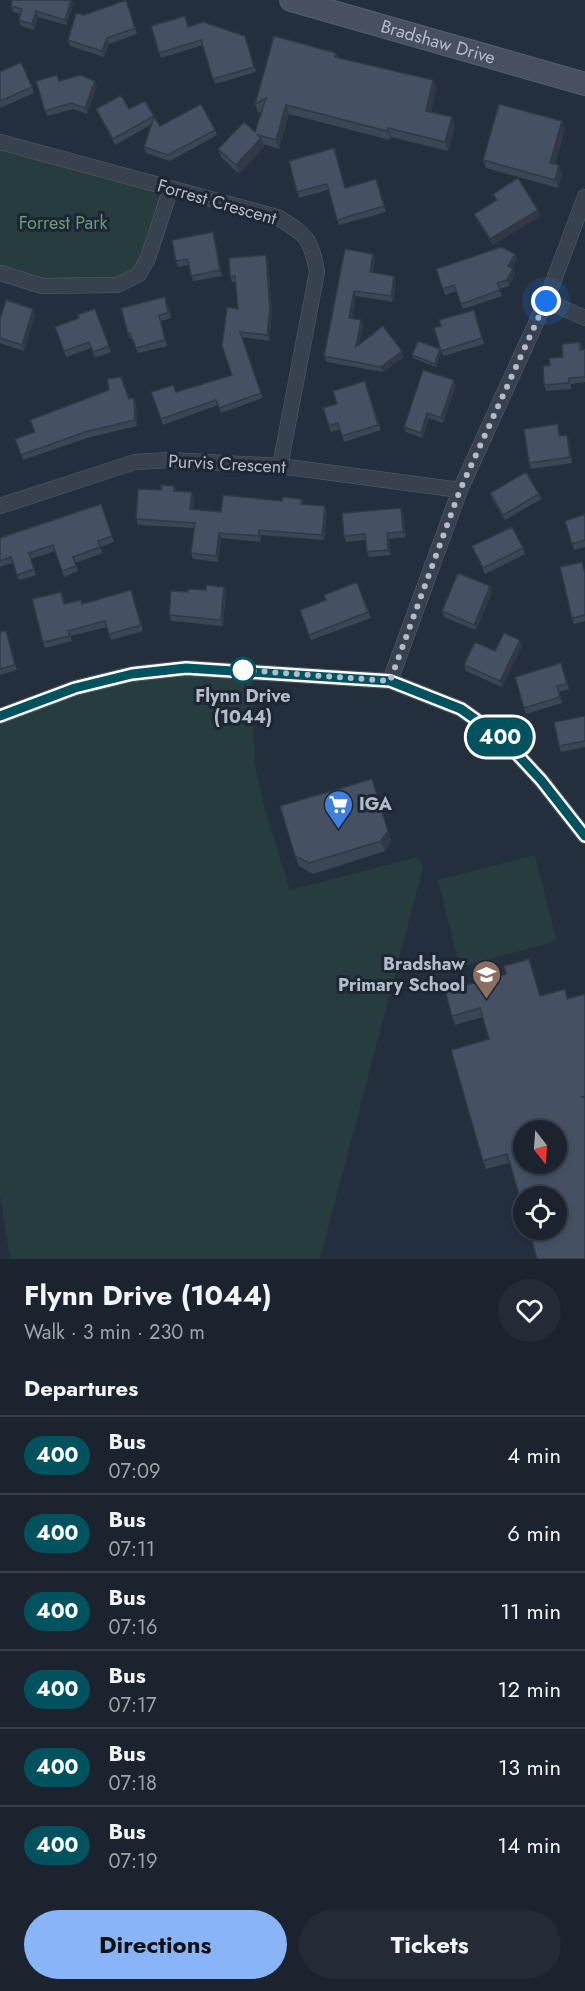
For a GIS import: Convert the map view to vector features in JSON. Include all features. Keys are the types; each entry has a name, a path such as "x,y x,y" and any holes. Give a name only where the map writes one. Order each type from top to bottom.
{"street":[{"name":"Bradshaw Drive","path":"291,0 585,84"},
{"name":"Forrest Crescent","path":"0,142 277,217 303,232 313,251 317,272 280,466"},
{"path":"0,273 42,286 118,285 139,274 148,258 171,188"},
{"path":"390,681 460,490 546,301 585,196"},
{"path":"546,301 585,318"},
{"name":"Purvis Crescent","path":"0,506 135,462 169,460 280,466 460,490"},
{"path":"0,716 75,688 132,674 186,668 390,681 461,709 503,739 541,780 585,836"}],"green space":[{"name":"Forrest Park","path":"0,142 171,188 148,258 118,285 42,286 0,273"},
{"path":"252,670 255,764 264,807 290,890 418,857 423,868 320,1259 10,1259 0,1194 0,716 132,674"},
{"path":"535,855 557,941 460,967 438,880"}],"building":[{"path":"12,0 71,0 65,20 36,11 32,24 19,20 22,9 11,6"},
{"path":"126,0 135,28 107,38 102,51 68,40 76,13 84,15"},
{"path":"185,16 188,27 203,22 245,36 254,67 213,79 201,40 159,53 151,26"},
{"path":"274,36 336,53 335,57 433,80 426,111 452,117 445,142 388,128 387,131 286,105 276,140 258,135 261,138 236,165 218,149 244,122 255,132 266,98 255,104"},
{"path":"21,62 32,87 0,101 0,72"},
{"path":"57,75 59,81 80,75 95,81 85,108 71,103 45,111 36,81"},
{"path":"121,95 129,109 145,101 154,116 113,139 96,109"},
{"path":"201,104 215,130 168,155 144,147 154,117 160,126"},
{"path":"499,104 562,121 550,163 559,165 555,180 483,160"},
{"path":"334,148 345,188 376,179 384,206 337,220 327,184 297,192 289,161"},
{"path":"518,178 538,210 490,239 474,214 497,200 493,194"},
{"path":"213,232 220,270 191,276 188,259 176,261 172,240"},
{"path":"501,247 515,254 508,266 513,269 507,280 497,283 500,290 461,304 454,285 443,289 436,269"},
{"path":"345,249 373,254 370,272 394,276 391,296 354,291 349,318 361,320 356,347 383,326 402,351 381,367 324,356"},
{"path":"266,255 270,309 267,335 240,332 261,393 219,408 216,400 161,419 151,392 173,385 176,392 232,375 222,346 227,307 238,309 235,276 230,276 229,258"},
{"path":"165,297 168,313 159,315 165,340 136,348 130,333 128,334 121,308"},
{"path":"6,300 33,309 22,345 0,338 0,315"},
{"path":"95,309 109,346 93,352 89,342 64,351 55,327 79,318 77,315"},
{"path":"474,310 482,338 441,351 434,328 441,326 439,320"},
{"path":"418,341 440,349 435,364 412,355"},
{"path":"580,342 580,350 585,349 585,377 569,378 569,383 544,385 543,366 550,365 549,358 563,357 562,344"},
{"path":"423,370 454,380 441,418 427,413 421,433 404,427"},
{"path":"121,377 129,399 134,398 135,420 85,432 21,455 15,439 35,432 30,420 109,390 107,379"},
{"path":"365,381 378,425 342,436 338,423 329,426 323,408 337,404 333,391"},
{"path":"558,424 559,436 567,435 570,457 529,463 524,429"},
{"path":"526,472 539,494 503,515 490,493"},
{"path":"161,485 174,486 174,491 192,492 190,509 221,512 223,495 282,501 283,497 302,499 301,504 325,506 322,535 259,530 259,536 219,533 216,556 191,553 195,523 136,519 138,489 161,490"},
{"path":"101,504 112,536 98,541 100,547 73,557 76,566 62,571 53,545 29,553 34,569 17,575 11,557 0,561 0,538"},
{"path":"401,508 403,532 387,533 388,550 367,552 365,534 344,536 342,513"},
{"path":"585,514 585,540 572,544 565,521"},
{"path":"512,527 523,548 483,568 472,546"},
{"path":"582,562 585,573 585,615 572,618 560,567"},
{"path":"458,573 490,586 474,625 442,611"},
{"path":"357,582 368,612 309,635 300,610 326,600 324,595"},
{"path":"206,585 224,587 221,620 169,615 171,591 206,590"},
{"path":"131,590 141,625 109,634 105,621 68,631 70,636 43,642 32,599 61,592 64,604 81,600 82,604"},
{"path":"6,631 15,665 0,669 0,632"},
{"path":"504,633 520,640 500,681 464,665 475,642 495,651"},
{"path":"561,663 567,684 557,686 560,697 524,708 515,677"},
{"path":"585,716 585,741 559,746 554,722"},
{"name":"IGA","path":"372,779 388,831 381,841 309,863 295,856 280,806"},
{"name":"Bradshaw Primary School","path":"529,959 540,996 565,989 567,999 585,994 585,1096 582,1097 585,1098 585,1259 537,1259 532,1240 567,1240 567,1186 517,1186 507,1154 483,1161 451,1050 489,1039 480,1008 452,1016 445,991 506,974 504,966"}],"bus line":[{"name":"400","path":"0,716 75,688 132,674 186,668 252,670 390,681 461,709 503,739 541,780 585,836"}],"place":[{"name":"Flynn Drive (1044)","path":"243,670"},
{"name":"IGA","path":"338,830"},
{"name":"Bradshaw Primary School","path":"486,1000"}],"route":[{"path":"243,670 390,681 460,490 546,301"}]}
